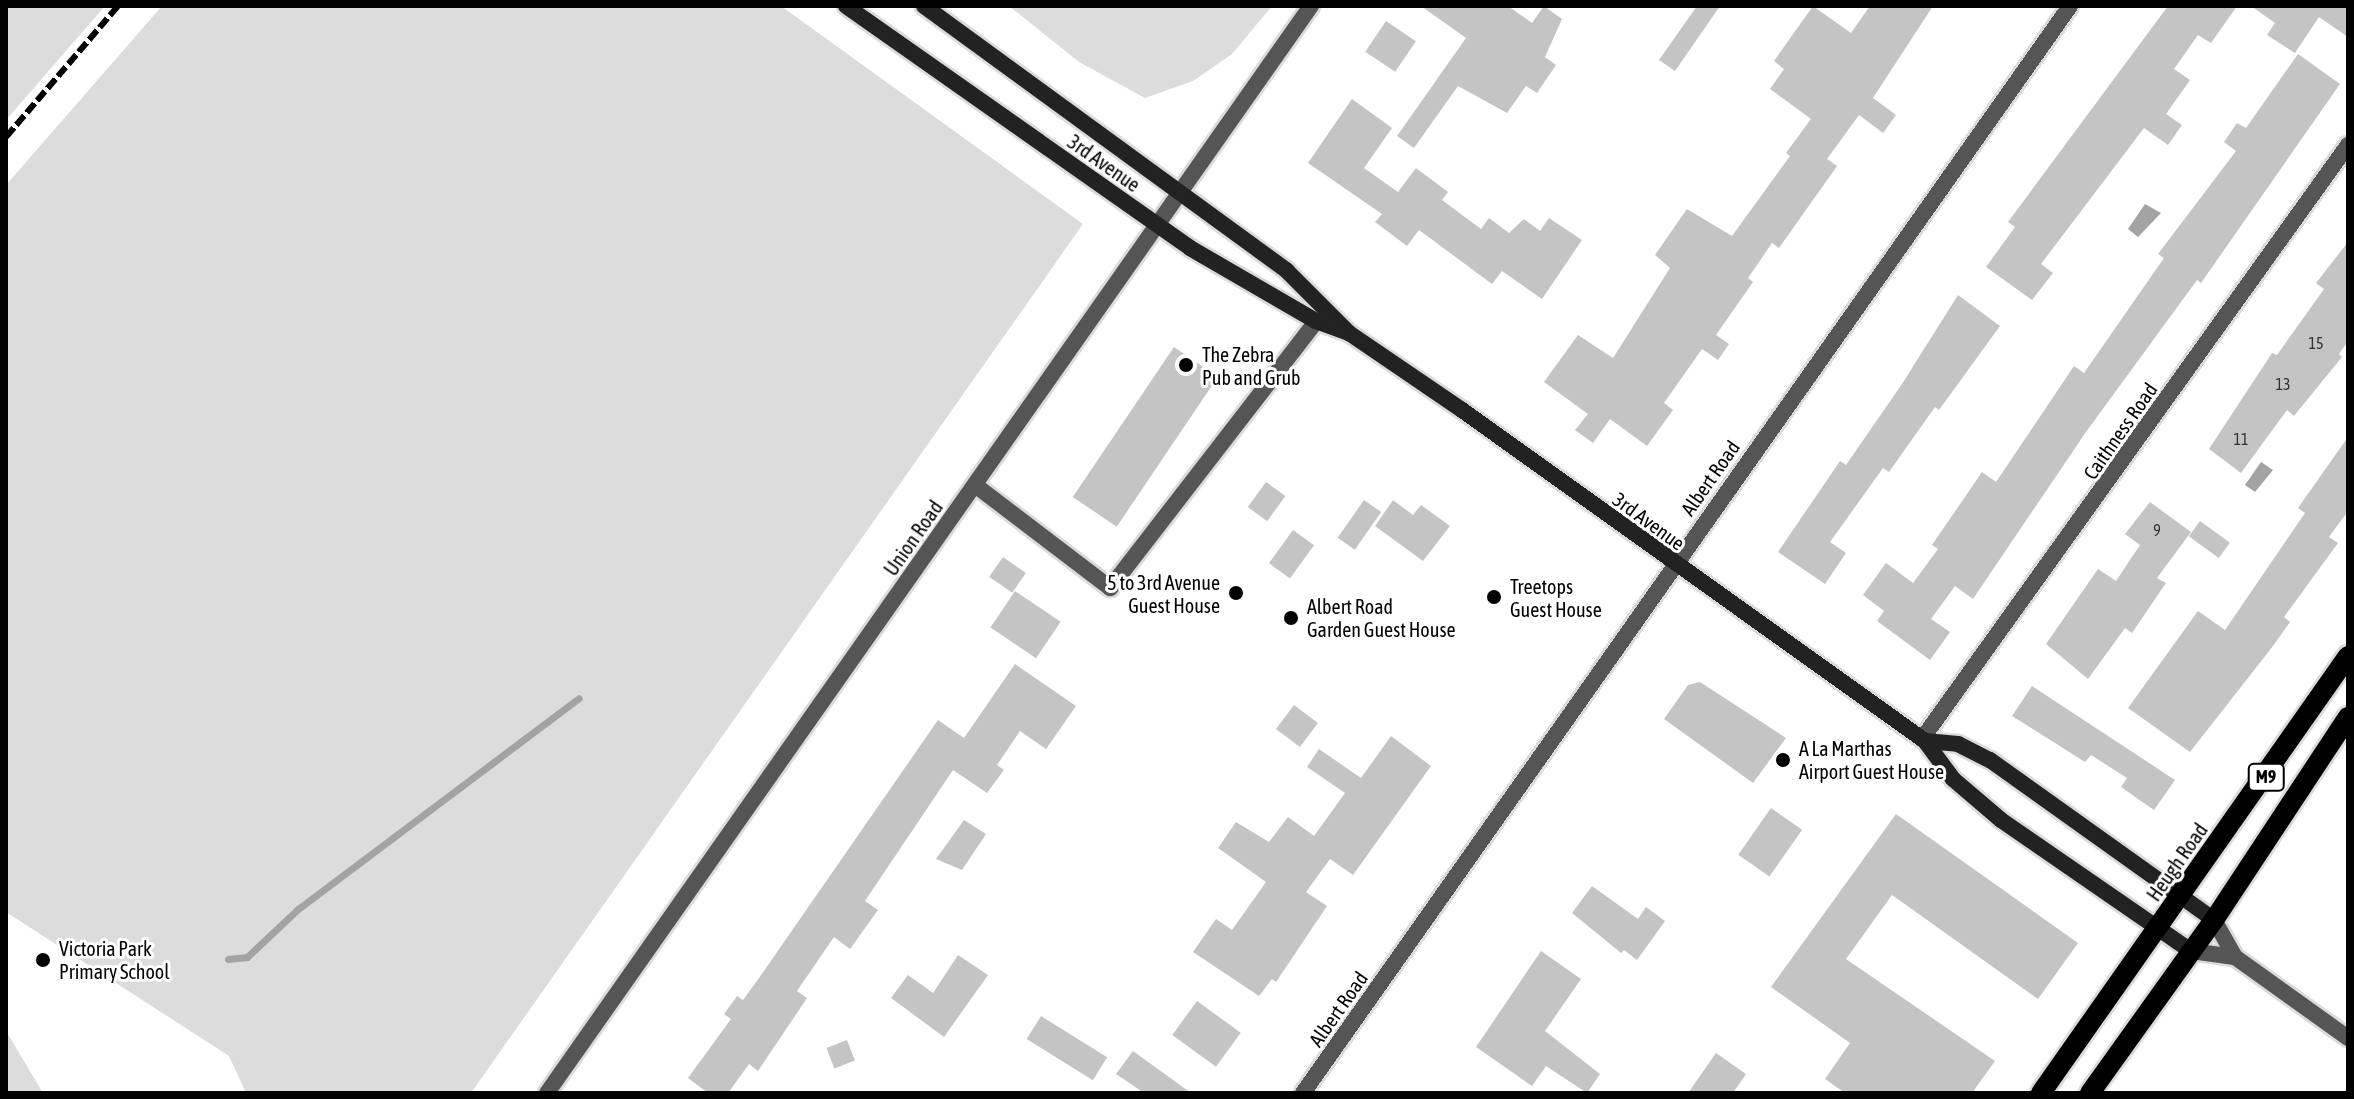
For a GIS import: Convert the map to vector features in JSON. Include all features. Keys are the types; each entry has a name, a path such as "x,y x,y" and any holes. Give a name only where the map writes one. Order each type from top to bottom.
{"main road":[{"name":"Heugh Road","path":"2041,1093 2348,656"},
{"name":"M9","path":"2090,1093 2214,920 2348,717"}],"street":[{"name":"3rd Avenue","path":"846,6 1158,226 1316,321 1349,333"},
{"name":"3rd Avenue","path":"924,6 1287,271 1349,333 1924,740 1953,779 2001,820 2191,951 2235,957"},
{"name":"Union Road","path":"547,1093 1311,6"},
{"name":"Albert Road","path":"1303,1093 2070,6"},
{"name":"Caithness Road","path":"1924,740 2348,145"},
{"path":"975,485 1110,588 1316,321"},
{"name":"3rd Avenue","path":"1924,740 1958,744 1990,760 2214,920 2235,957 2348,1038"}],"shaded area":[{"path":"6,6 105,6 6,120"},
{"path":"162,6 781,6 1083,224 471,1093 246,1093 229,1056 6,912 6,185"},
{"path":"1009,6 1272,6 1232,54 1193,81 1145,98 1079,62"},
{"path":"2145,204 2161,213 2138,237 2128,229"},
{"path":"2261,462 2273,470 2255,492 2245,485"},
{"path":"6,1031 43,1093 6,1093"}],"building":[{"path":"1421,6 1508,6 1532,23 1544,6 1562,19 1545,57 1556,65 1537,93 1526,86 1507,113 1458,86 1414,148 1397,136 1466,38"},
{"path":"1697,6 1720,6 1675,71 1659,60"},
{"path":"1813,6 1851,33 1870,6 1933,6 1873,98 1896,115 1883,133 1859,115 1827,159 1837,166 1779,248 1772,243 1748,278 1753,282 1716,335 1729,344 1718,360 1702,349 1664,403 1673,410 1647,446 1610,419 1593,443 1575,430 1588,414 1544,382 1578,335 1613,358 1670,268 1655,255 1687,209 1732,236 1790,156 1786,153 1811,119 1770,89 1784,69 1774,61"},
{"path":"2168,6 2237,6 2211,43 2198,35 2174,69 2190,80 2166,114 2182,125 2168,145 2144,128 2041,264 2053,273 2032,300 1986,267 2015,227 2008,222"},
{"path":"2251,6 2348,6 2348,37 2319,17 2295,53 2267,35 2275,23"},
{"path":"1386,21 1416,41 1395,72 1365,52"},
{"path":"2298,54 2340,84 2201,283 2197,280 2086,432 1973,599 1955,586 1931,619 1950,632 1930,660 1877,621 1884,611 1863,595 1886,563 1913,583 1938,549 1932,545 1982,472 1996,482 2074,366 2084,373 2164,258 2158,254 2236,151 2224,142 2237,123 2246,128"},
{"path":"1352,99 1392,128 1364,168 1398,192 1416,168 1448,192 1442,200 1481,229 1489,218 1509,233 1524,219 1540,231 1549,218 1582,240 1542,299 1502,271 1492,284 1419,230 1407,246 1375,222 1382,214 1308,163"},
{"path":"2348,242 2348,341 2339,354 2342,357 2294,416 2287,410 2241,473 2209,449 2272,353 2277,355 2324,289 2316,283"},
{"path":"1958,295 2000,326 1939,410 1935,407 1889,472 1883,468 1830,542 1846,553 1825,584 1778,552 1840,461 1846,465"},
{"path":"1174,347 1218,377 1117,527 1073,497"},
{"path":"2348,437 2348,511 2329,537 2338,543 2284,617 2290,622 2190,752 2128,708 2198,611 2225,630 2305,513 2298,508"},
{"path":"1266,482 1285,496 1267,521 1248,507"},
{"path":"1364,500 1381,512 1355,550 1338,538"},
{"path":"1393,500 1413,515 1421,505 1450,526 1423,561 1375,526"},
{"path":"2150,502 2191,532 2157,578 2166,583 2132,633 2125,628 2088,679 2046,644 2098,569 2116,581 2140,545 2125,534"},
{"path":"2200,521 2230,543 2219,558 2189,536"},
{"path":"1293,530 1314,545 1290,578 1269,563"},
{"path":"1003,557 1026,573 1012,593 989,577"},
{"path":"1015,591 1061,622 1036,658 990,627"},
{"path":"1015,664 1076,706 1046,749 1020,731 997,765 1004,770 987,793 953,770 865,901 878,910 850,949 834,937 797,991 807,998 758,1071 749,1064 728,1093 708,1093 688,1078 731,1019 724,1014 737,996 743,1000 938,720 964,738"},
{"path":"1700,682 1786,738 1753,783 1664,719 1688,685"},
{"path":"2032,686 2175,780 2154,810 2121,787 2127,778 2091,755 2085,762 2012,716"},
{"path":"1294,705 1318,723 1300,747 1276,729"},
{"path":"1391,736 1431,766 1353,875 1330,859 1306,892 1327,906 1276,982 1272,979 1259,996 1193,952 1216,919 1232,930 1266,882 1218,848 1236,822 1269,842 1288,817 1314,836 1345,793 1307,767 1319,749 1361,778"},
{"path":"1771,808 1802,830 1769,876 1738,855"},
{"path":"1896,814 2078,943 2038,999 1892,895 1846,959 1995,1061 1972,1093 1845,1093 1825,1079 1850,1043 1771,987"},
{"path":"964,820 986,834 962,870 936,859"},
{"path":"1592,886 1638,919 1646,907 1665,921 1637,960 1624,950 1621,953 1572,913"},
{"path":"1541,951 1581,979 1545,1031 1600,1074 1587,1093 1546,1066 1532,1086 1476,1047"},
{"path":"958,955 988,975 944,1037 891,998 908,975 933,993"},
{"path":"1197,1001 1241,1033 1216,1067 1172,1035"},
{"path":"1041,1016 1107,1057 1093,1080 1027,1039"},
{"path":"847,1040 855,1061 834,1068 826,1048"},
{"path":"1133,1051 1191,1093 1144,1093 1116,1074"},
{"path":"1716,1053 1746,1074 1733,1093 1688,1093"}],"waterway":[{"path":"228,959 247,957 298,909 579,698"}],"railway":[{"path":"6,137 118,6"}],"place":[{"name":"The Zebra Pub and Grub","path":"1186,365"},
{"name":"5 to 3rd Avenue Guest House","path":"1236,593"},
{"name":"Treetops Guest House","path":"1494,597"},
{"name":"Albert Road Garden Guest House","path":"1291,618"},
{"name":"A La Marthas Airport Guest House","path":"1783,760"},
{"name":"Victoria Park Primary School","path":"43,960"}]}
